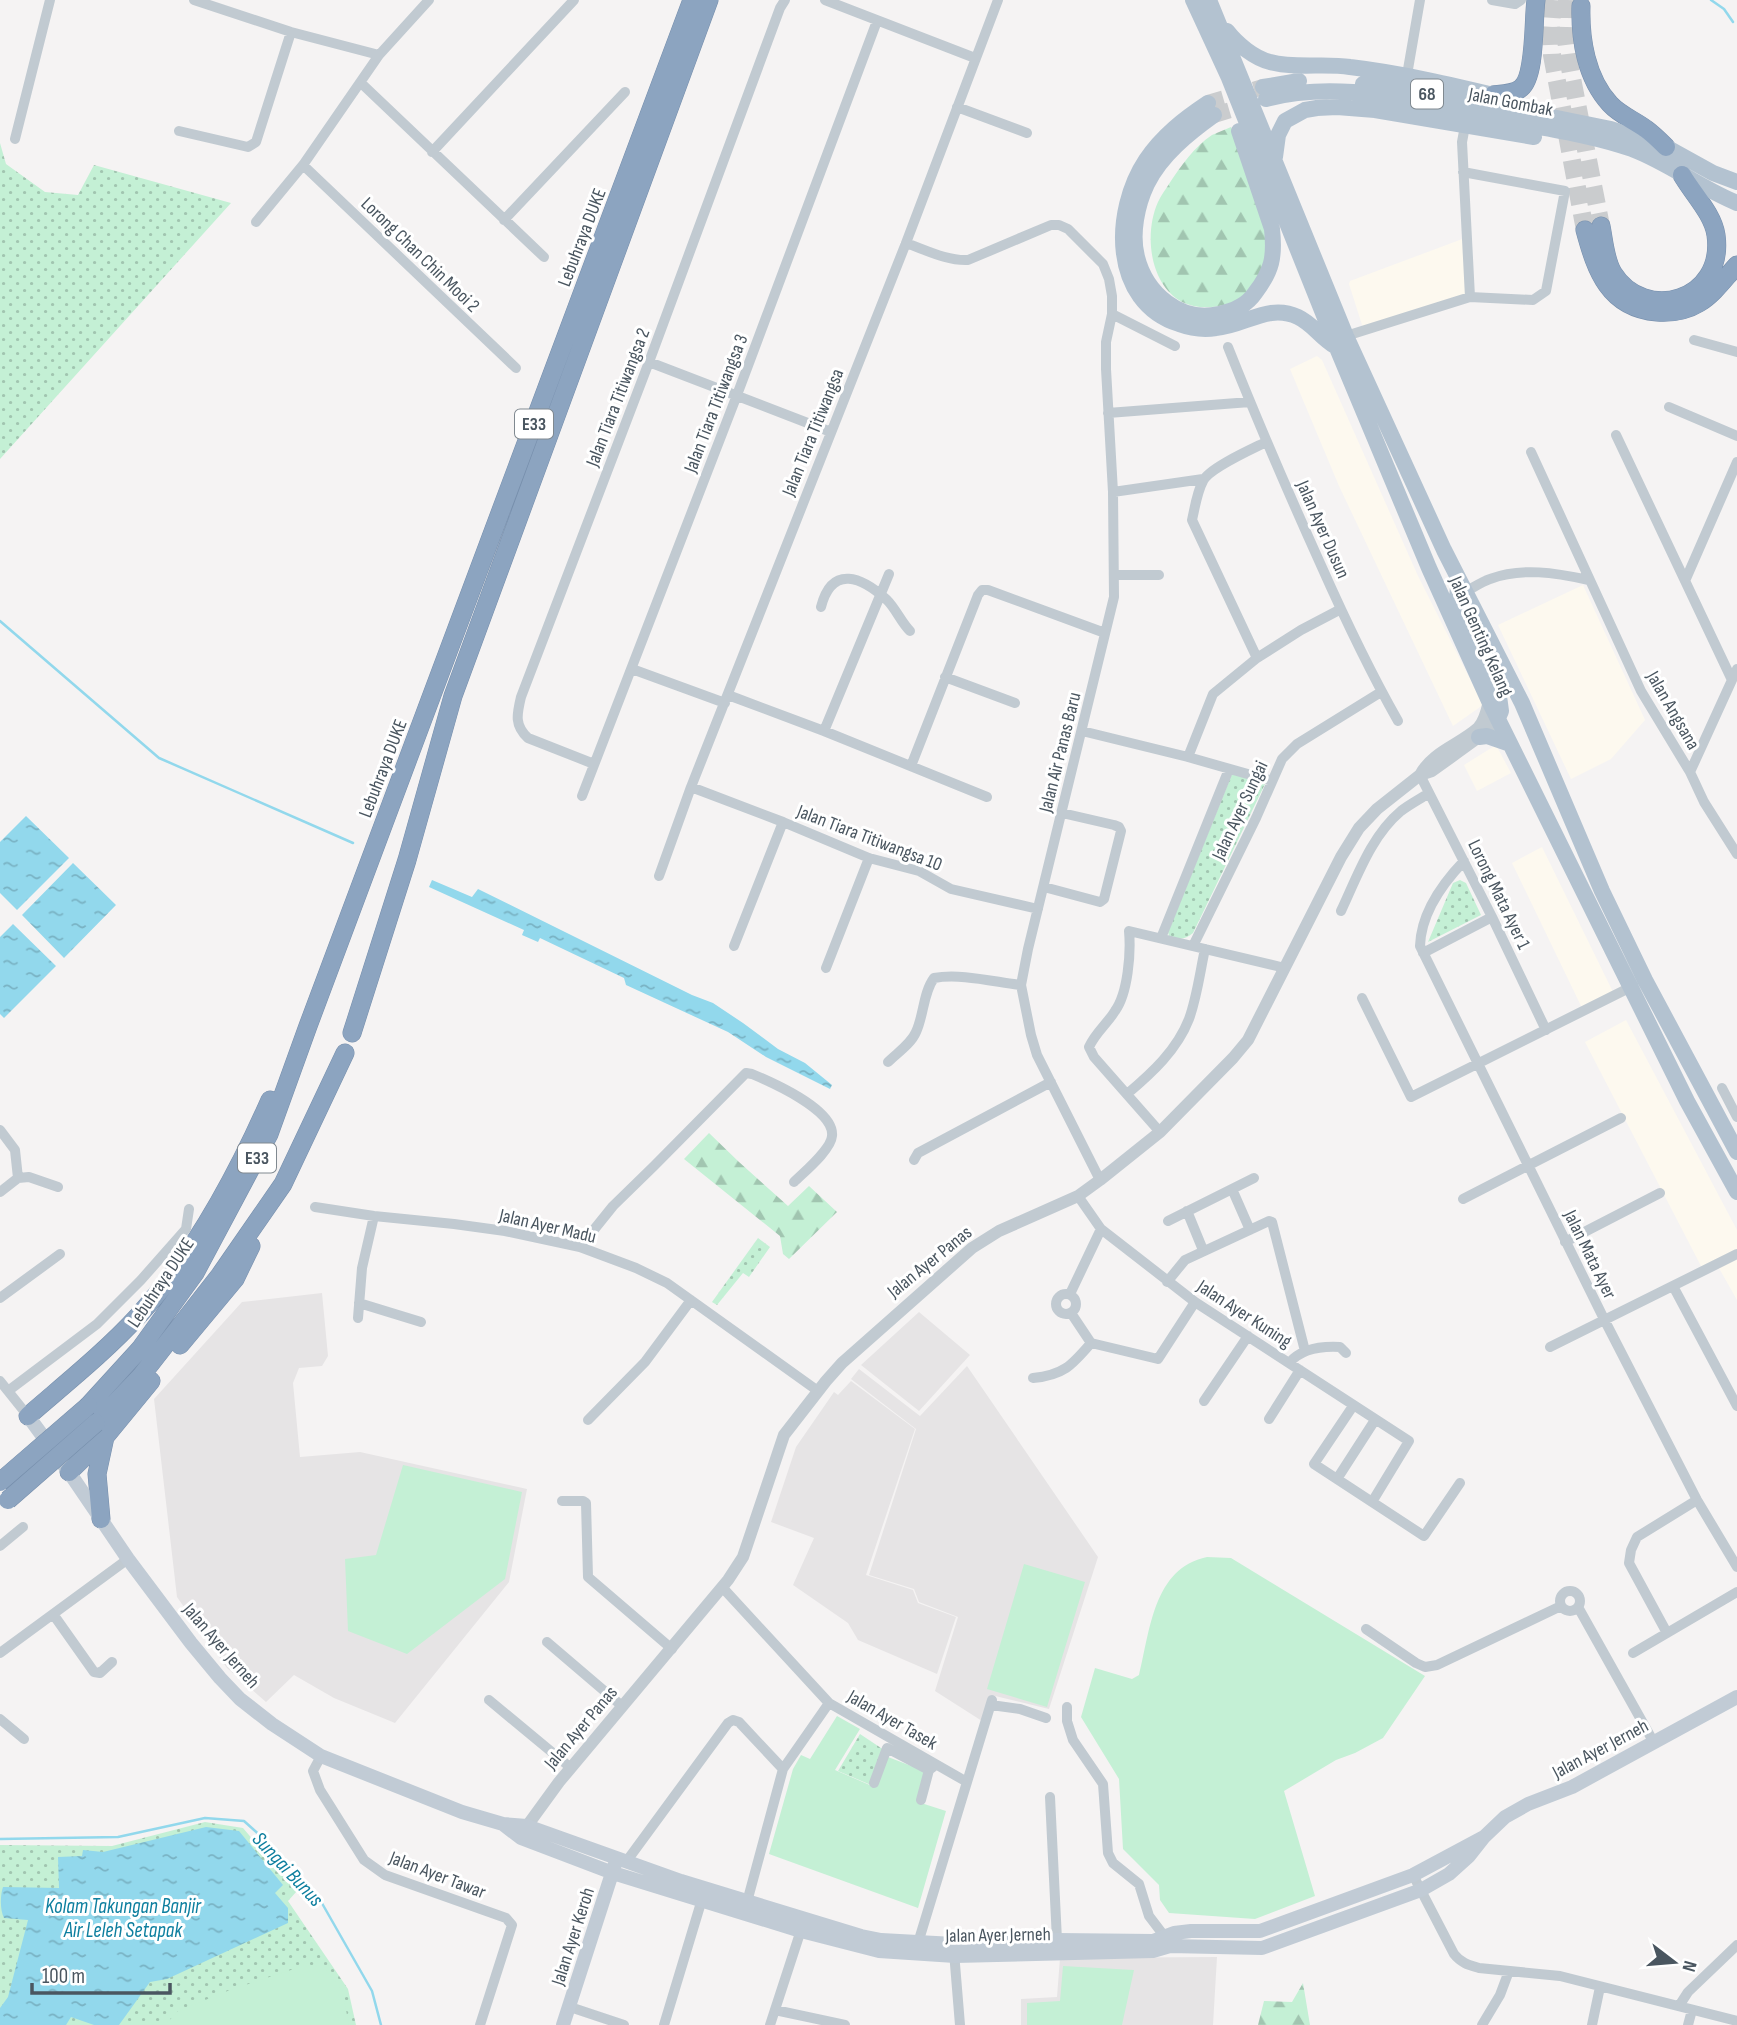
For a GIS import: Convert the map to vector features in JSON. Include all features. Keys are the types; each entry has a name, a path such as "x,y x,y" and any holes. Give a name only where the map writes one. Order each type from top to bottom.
{"highway":[{"name":"Lebuhraya DUKE","path":"0,1482 96,1422 140,1349 195,1273 269,1134 692,0"},
{"name":"Lebuhraya DUKE","path":"352,1033 407,860 453,696 709,0"},
{"path":"1493,95 1518,91 1524,86 1530,72 1536,0"},
{"path":"1581,6 1583,43 1602,93 1610,105 1646,129 1666,147"},
{"path":"1682,176 1705,209 1716,235 1714,265 1707,278 1696,290 1682,298 1663,301 1640,296 1614,276 1593,228 1597,268 1605,284 1617,296 1635,307 1648,311 1675,312 1690,308 1708,296 1737,265"},
{"path":"27,1416 86,1366 139,1315 176,1269 212,1213 251,1143 278,1082 308,1026"},
{"name":"Lebuhraya DUKE","path":"4,1503 96,1422 141,1376 220,1275 283,1184 345,1053"},
{"path":"69,1472 96,1422"},
{"path":"96,1422 101,1519"}],"main road":[{"path":"1193,0 1268,212 1274,244 1269,272 1251,300 1228,312 1202,317 1187,314 1165,302 1148,283 1136,255 1135,231 1141,200 1148,183 1159,166 1211,109 1179,123 1146,160 1135,179 1123,226 1124,257 1129,276 1153,311 1179,324 1215,328 1267,312 1287,313 1317,329 1327,342 1342,342"},
{"path":"1212,8 1234,75"},
{"path":"1212,8 1235,42 1269,62 1283,65 1346,66 1407,75 1567,112 1590,125"},
{"path":"1209,39 1234,75"},
{"name":"Jalan Genting Kelang","path":"1234,75 1274,159 1429,568 1497,719 1687,1101 1737,1192"},
{"name":"Jalan Genting Kelang","path":"1234,75 1342,342 1519,696 1602,891 1644,980 1711,1106 1733,1134 1737,1153"},
{"name":"Jalan Gombak","path":"1737,182 1713,173 1666,147 1611,129 1409,90 1305,80 1264,93 1320,90 1353,92 1560,131 1634,150 1703,188 1737,203"},
{"path":"1274,159 1285,121 1305,110 1337,107 1375,110 1544,138 1560,131"},
{"path":"1462,586 1457,599 1499,696 1501,711 1497,719"},
{"path":"1479,737 1487,736 1510,744"},
{"path":"1733,1134 1724,1143 1724,1150 1737,1182"},
{"name":"Jalan Ayer Jerneh","path":"27,1416 128,1559 226,1685 272,1724 321,1756 462,1812 503,1824 619,1867 879,1951 1153,1951 1170,1946 1262,1948 1421,1890 1449,1874 1506,1817 1528,1804 1572,1787 1737,1697"},
{"name":"Jalan Ayer Jerneh","path":"703,1895 747,1902 802,1925 954,1950 1057,1940 1153,1941 1174,1933 1191,1931 1260,1931 1413,1875 1484,1837"},
{"name":"Jalan Ayer Keroh","path":"573,2025 574,2009 619,1867"},
{"name":"Jalan Ayer Keroh","path":"563,2025 574,2009"}],"street":[{"path":"15,139 50,0"},
{"path":"194,0 291,32 379,55"},
{"path":"256,222 303,165 379,55 429,0"},
{"path":"432,152 574,0"},
{"name":"Jalan Tiara Titiwangsa 2","path":"594,764 528,738 520,730 516,717 521,697 785,0"},
{"path":"825,0 975,58"},
{"name":"Jalan Tiara Titiwangsa","path":"659,876 691,787 906,243 998,0"},
{"path":"1407,75 1420,0"},
{"path":"1492,0 1515,4 1521,0"},
{"name":"Jalan Tiara Titiwangsa 3","path":"582,796 737,395 877,21"},
{"path":"178,131 248,147 256,142 291,32"},
{"path":"361,83 544,257"},
{"path":"503,220 625,92"},
{"path":"957,107 1027,134"},
{"path":"1465,125 1462,142 1463,172 1471,297"},
{"name":"Lorong Chan Chin Mooi 2","path":"303,165 516,368"},
{"path":"1342,342 1471,297 1533,300 1546,291 1566,193 1564,189 1463,172"},
{"name":"Jalan Air Panas Baru","path":"906,243 957,261 968,260 1051,225 1059,225 1068,229 1102,264 1111,287 1112,314 1106,342 1113,492 1114,597 1021,985 1037,1055 1100,1181"},
{"path":"1112,314 1175,346"},
{"path":"1694,340 1737,352"},
{"name":"Jalan Ayer Dusun","path":"1228,347 1266,442 1341,609 1398,721"},
{"path":"649,362 831,432"},
{"path":"1108,413 1250,402"},
{"path":"1670,407 1737,436"},
{"path":"1616,435 1732,680"},
{"path":"1113,492 1203,479 1266,442"},
{"name":"Jalan Angsana","path":"1531,453 1641,691 1737,854"},
{"path":"1685,581 1737,462"},
{"path":"1203,479 1192,520 1257,658"},
{"path":"1462,586 1513,573 1543,571 1589,580"},
{"path":"824,731 889,574"},
{"path":"1114,575 1159,575"},
{"path":"821,607 829,586 838,579 851,579 862,583 889,602 910,631"},
{"path":"911,766 982,590 1105,633"},
{"path":"1188,757 1213,694 1257,658 1341,609"},
{"path":"632,669 824,731 987,797"},
{"path":"1689,772 1737,669"},
{"path":"945,677 1015,703"},
{"name":"Jalan Ayer Sungai","path":"1193,946 1282,759 1297,744 1381,692"},
{"name":"Jalan Ayer Panas","path":"524,1832 571,1769 672,1649 743,1557 784,1435 818,1391 851,1354 972,1248 999,1231 1078,1196 1100,1181 1160,1132 1241,1050 1341,857 1359,828 1420,775 1427,763 1478,728 1489,701"},
{"name":"Jalan Ayer Panas","path":"1420,775 1432,771 1479,737 1497,719"},
{"path":"1082,731 1272,781"},
{"path":"1161,938 1229,769"},
{"name":"Lorong Mata Ayer 1","path":"1420,775 1546,1030"},
{"name":"Jalan Tiara Titiwangsa 10","path":"691,787 869,858 919,871 951,890 1038,909"},
{"path":"1341,911 1382,832 1402,810 1429,793"},
{"path":"1044,887 1100,902 1104,899 1121,831 1114,825 1062,813"},
{"path":"734,946 783,822"},
{"path":"826,968 869,858"},
{"path":"1464,861 1449,876 1433,900 1420,931 1423,953 1492,917"},
{"path":"1160,1132 1089,1047 1116,1010 1122,996 1130,945 1129,931 1285,968"},
{"path":"1127,1094 1152,1073 1175,1045 1189,1018 1205,949"},
{"name":"Jalan Mata Ayer","path":"1423,953 1605,1321 1697,1500 1737,1567"},
{"path":"888,1062 914,1036 920,1023 928,986 934,978 1021,985"},
{"path":"1362,998 1411,1097 1631,987"},
{"path":"580,1247 613,1206 746,1073 752,1073 787,1090 815,1109 831,1125 832,1136 827,1148 794,1182"},
{"path":"914,1160 918,1153 1051,1082"},
{"path":"1721,1088 1737,1117"},
{"path":"1463,1199 1621,1118"},
{"path":"0,1130 15,1150 19,1178"},
{"path":"0,1192 19,1178 29,1177 58,1187"},
{"path":"1168,1221 1254,1178"},
{"path":"1232,1189 1250,1230"},
{"path":"1565,1242 1660,1193"},
{"name":"Jalan Ayer Kuning","path":"1078,1196 1101,1229 1167,1282 1409,1441 1372,1502"},
{"name":"Jalan Ayer Madu","path":"315,1207 505,1231 580,1247 667,1283 818,1391"},
{"path":"8,1391 97,1324 141,1280 186,1230 189,1209"},
{"path":"1187,1211 1203,1250"},
{"path":"358,1318 362,1268 374,1216"},
{"path":"1167,1282 1185,1260 1269,1221 1272,1222 1305,1352"},
{"path":"1070,1294 1101,1229"},
{"path":"0,1298 60,1254"},
{"path":"1550,1348 1737,1254"},
{"path":"1673,1286 1737,1406"},
{"path":"1070,1294 1060,1295 1055,1305 1061,1313 1071,1313"},
{"path":"1070,1294 1076,1302 1071,1313"},
{"path":"588,1420 645,1362 691,1300"},
{"path":"1071,1313 1091,1343 1158,1359 1195,1302"},
{"path":"359,1303 421,1322"},
{"path":"1204,1401 1248,1336"},
{"path":"1033,1378 1046,1377 1070,1367 1091,1343"},
{"path":"1289,1363 1305,1352 1334,1346 1340,1347 1346,1353"},
{"path":"1269,1419 1300,1370"},
{"name":"Jalan Ayer Jerneh","path":"0,1381 27,1416"},
{"path":"1353,1406 1314,1464 1424,1536 1460,1483"},
{"path":"1337,1479 1375,1420"},
{"path":"1667,1633 1629,1563 1630,1550 1637,1537 1697,1500"},
{"path":"562,1502 586,1503 588,1577 672,1649"},
{"path":"0,1546 23,1527"},
{"path":"0,1653 128,1559"},
{"name":"Jalan Ayer Tasek","path":"722,1587 829,1703 933,1767 967,1782"},
{"path":"1578,1607 1567,1611 1561,1606 1562,1594 1573,1591 1579,1595 1578,1607 1653,1741"},
{"path":"1633,1653 1737,1592"},
{"path":"1366,1629 1425,1667 1437,1665 1561,1606"},
{"path":"53,1614 94,1672 100,1673 112,1662"},
{"path":"547,1642 622,1706"},
{"path":"489,1700 571,1769"},
{"path":"747,1902 783,1769 829,1703"},
{"path":"918,1943 992,1703 1046,1718"},
{"path":"1067,1707 1066,1721 1073,1740 1103,1784 1108,1853 1113,1863 1139,1884 1149,1916 1165,1937"},
{"path":"0,1720 24,1739"},
{"path":"619,1867 728,1723 733,1720 739,1722 783,1769"},
{"path":"874,1783 887,1748 933,1767 921,1800"},
{"name":"Jalan Ayer Tawar","path":"321,1756 313,1771 320,1790 364,1860 385,1875 506,1918 512,1926 480,2025"},
{"path":"1050,1797 1057,1940"},
{"path":"1413,1875 1459,1960 1479,1968 1547,1973 1737,2021"},
{"path":"664,2025 703,1895"},
{"path":"770,2025 802,1925"},
{"path":"1679,2006 1688,1992 1737,1945"},
{"path":"954,1950 960,2025"},
{"path":"1482,2025 1500,1995 1509,1971"},
{"path":"1592,2025 1600,1987"},
{"path":"574,2009 624,2025"},
{"path":"775,2010 845,2025"},
{"path":"1688,2025 1692,2010"}],"shaded area":[{"path":"1465,238 1467,294 1363,328 1350,281"},
{"path":"1317,356 1322,360 1418,576 1483,705 1453,726 1339,486 1290,369"},
{"path":"1583,585 1645,720 1611,759 1571,779 1498,625"},
{"path":"1496,745 1511,773 1477,791 1464,765"},
{"path":"1542,847 1613,992 1582,1008 1512,863"},
{"path":"1626,1020 1737,1230 1737,1300 1715,1261 1702,1268 1585,1042"},
{"path":"322,1293 328,1356 322,1366 299,1368 293,1383 300,1457 360,1452 527,1489 509,1582 395,1723 334,1698 294,1675 266,1702 227,1668 177,1597 154,1399 242,1302"},
{"path":"919,1312 970,1355 919,1411 861,1365"},
{"path":"967,1366 1098,1557 1049,1709 991,1695 982,1721 935,1691 958,1617 919,1602 914,1589 869,1575 916,1429 851,1379 859,1369 920,1416"},
{"path":"851,1381 915,1429 866,1575 913,1590 918,1603 956,1617 937,1674 858,1640 848,1623 793,1585 814,1538 771,1522 796,1447 834,1392 838,1395"},
{"path":"1217,1957 1213,2025 1021,2025 1021,1999 1057,1997 1060,1958"}],"green space":[{"path":"1231,127 1262,210 1267,244 1265,260 1257,280 1244,296 1222,306 1197,307 1182,302 1162,283 1152,257 1151,228 1158,202 1178,171 1194,151 1212,135"},
{"path":"0,143 6,164 45,192 78,195 94,165 231,203 0,459"},
{"path":"1232,774 1265,784 1193,933 1182,939 1169,936 1168,932"},
{"path":"1460,880 1466,883 1481,915 1428,942 1453,883"},
{"path":"709,1133 788,1206 809,1186 837,1212 789,1259 783,1254 780,1236 684,1159"},
{"path":"758,1238 770,1247 749,1277 743,1273 717,1305 712,1302"},
{"path":"403,1465 522,1492 505,1579 407,1654 348,1631 345,1559 376,1555"},
{"path":"1207,1557 1231,1558 1425,1676 1383,1738 1336,1760 1284,1791 1315,1896 1255,1919 1169,1913 1160,1900 1159,1885 1123,1849 1119,1779 1081,1717 1095,1668 1132,1679 1139,1675 1151,1622 1165,1588 1175,1574 1189,1563"},
{"path":"1024,1564 1085,1582 1047,1707 987,1689"},
{"path":"837,1716 860,1729 835,1770 872,1786 888,1757 927,1772 918,1802 946,1811 918,1908 769,1854 793,1769 801,1755 810,1759"},
{"path":"860,1734 884,1750 871,1785 838,1771"},
{"name":"Kolam Takungan Banjir Air Leleh Setapak","path":"205,1822 243,1828 297,1891 288,1901 348,1989 356,2025 0,2025 0,1845 112,1846"},
{"path":"1063,1966 1134,1970 1122,2025 1027,2025 1027,2003 1060,2001"},
{"path":"297,1968 324,1968 342,1990 349,2025 165,2025 178,2011"},
{"path":"1303,1983 1310,2025 1258,2025 1264,2001 1292,2002"}],"water":[{"path":"26,816 69,858 17,910 0,893 0,842"},
{"path":"73,863 116,905 64,958 22,915"},
{"path":"432,880 472,897 478,889 713,1003 778,1049 805,1063 832,1085 830,1089 766,1057 728,1032 626,985 624,978 540,938 538,942 522,935 524,930 429,887"},
{"path":"13,924 56,966 4,1018 0,1014 0,937"},
{"name":"Kolam Takungan Banjir Air Leleh Setapak","path":"206,1827 239,1831 283,1885 275,1893 288,1908 288,1923 167,1979 150,1982 119,2025 94,2025 71,2017 66,2025 0,2025 0,2008 8,1997 28,1920 4,1918 1,1903 3,1887 59,1888 58,1857 82,1856 83,1850 103,1852"}],"waterway":[{"path":"1711,0 1724,9 1733,22"},
{"path":"0,621 159,758 353,843"},
{"name":"Sungai Bunus","path":"0,1839 118,1837 205,1818 244,1821 273,1847 319,1898 372,1991 381,2025"}],"tunnel":[{"path":"1553,0 1552,55 1585,230"},
{"path":"1567,0 1566,39 1569,63 1601,226"},
{"path":"1208,103 1263,87"},
{"path":"1214,115 1251,104"}]}
